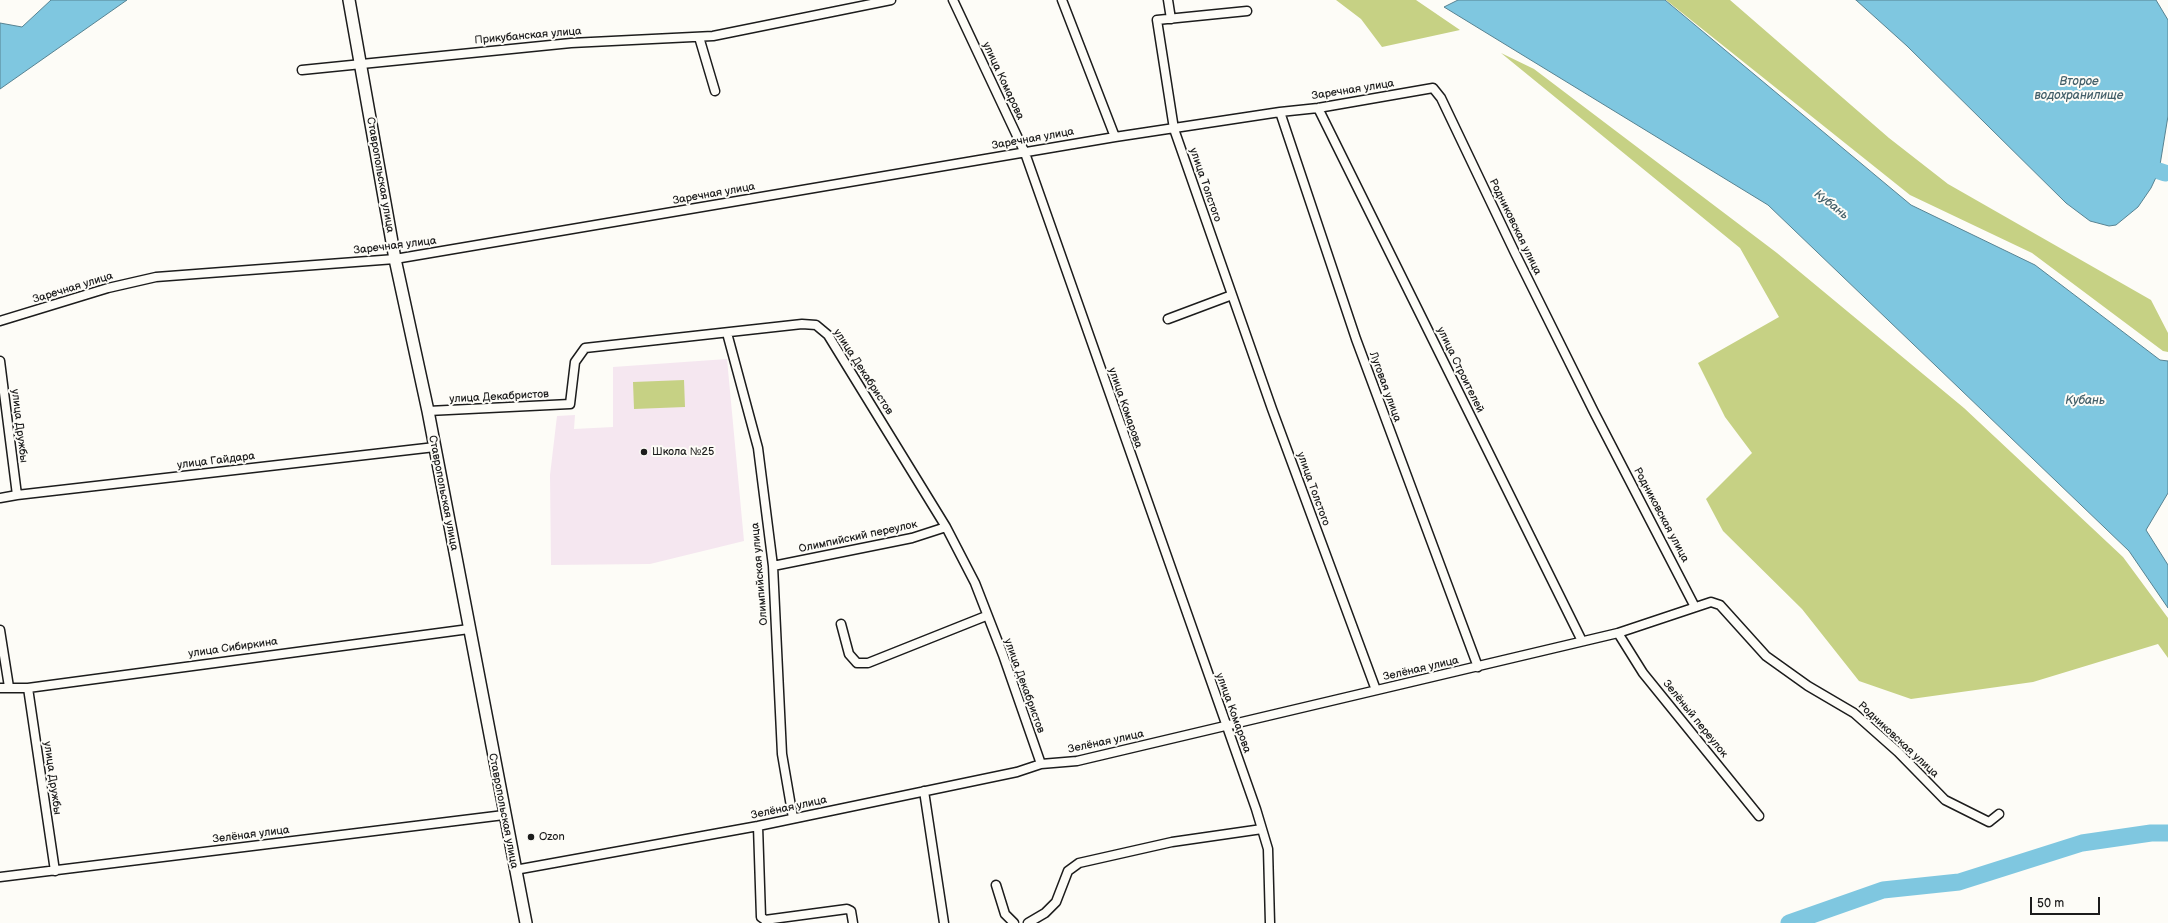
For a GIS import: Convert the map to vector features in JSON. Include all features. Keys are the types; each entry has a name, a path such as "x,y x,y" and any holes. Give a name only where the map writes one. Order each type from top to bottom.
{"main road":[{"name":"Ставропольская улица","path":"349,0 395,259 428,411 504,815 526,923"}],"street":[{"name":"Прикубанская улица","path":"360,63 571,43 699,37 829,14 891,0"},
{"name":"улица Комарова","path":"953,0 1025,153 1262,829 1268,849 1270,923"},
{"path":"1062,0 1114,137"},
{"path":"1168,0 1171,19 1247,11"},
{"name":"улица Толстого","path":"1171,19 1157,20 1174,129 1232,295 1376,690"},
{"path":"699,37 715,91"},
{"path":"302,70 360,63"},
{"name":"Заречная улица","path":"0,321 108,288 156,277 395,259 1114,137 1280,112 1318,108 1433,88"},
{"name":"Родниковская улица","path":"1433,88 1441,98 1514,253 1695,607 1711,602 1720,605 1766,656 1808,686 1854,713 1898,752 1944,800 1989,822 1999,814"},
{"name":"улица Строителей","path":"1318,108 1582,641"},
{"name":"Луговая улица","path":"1280,112 1356,339 1478,667"},
{"path":"1168,319 1232,295"},
{"name":"улица Декабристов","path":"428,411 570,404 575,362 585,348 802,324 816,326 828,335 946,527 975,583 986,616 1003,655 1041,764"},
{"name":"Олимпийская улица","path":"727,333 758,448 773,566 782,754 793,818"},
{"name":"улица Дружбы","path":"0,361 17,495"},
{"name":"улица Гайдара","path":"0,498 435,447"},
{"name":"Олимпийский переулок","path":"773,566 912,538 946,527"},
{"name":"Зелёная улица","path":"515,870 758,826 1017,772 1041,764 1077,761 1618,633 1695,607"},
{"path":"841,624 849,654 857,663 868,663 986,616"},
{"name":"улица Сибиркина","path":"0,688 28,688 469,629"},
{"path":"0,630 9,687"},
{"name":"Зелёный переулок","path":"1618,633 1644,673 1759,816"},
{"name":"улица Дружбы","path":"28,688 55,871"},
{"path":"924,791 944,923"},
{"name":"Зелёная улица","path":"0,877 504,815"},
{"path":"758,826 761,917 765,920 847,909 851,911 853,923"},
{"path":"1028,923 1045,913 1056,902 1068,870 1079,863 1172,842 1262,829"},
{"path":"996,885 1005,914 1014,923"}],"shaded area":[{"name":"Школа №25","path":"727,359 744,541 650,564 551,565 550,475 557,416 575,415 574,429 613,427 613,367"}],"green space":[{"path":"1336,0 1416,0 1460,30 1382,47 1361,19"},
{"path":"1666,0 1730,0 1889,138 1948,184 2151,300 2168,333 2168,352 2163,351 2032,253 1910,195"},
{"path":"1501,53 1534,69 1777,253 1964,408 2123,557 2168,618 2168,658 2158,644 2033,682 1911,699 1859,681 1802,609 1723,531 1706,499 1752,453 1725,417 1698,363 1779,317 1740,248"},
{"path":"684,380 685,407 634,409 633,382"}],"water":[{"path":"51,0 127,0 0,89 0,23 22,27"},
{"name":"Кубань","path":"1458,0 1665,0 1911,205 2035,265 2160,360 2168,361 2168,493 2146,530 2168,565 2168,608 2129,551 1768,205 1444,7"},
{"name":"Второе водохранилище","path":"1856,0 2156,0 2168,20 2168,116 2159,171 2151,188 2138,207 2116,225 2109,226 2090,221 2066,203 1907,46"}],"waterway":[{"path":"2159,171 2165,173"},
{"path":"1789,923 1883,890 1959,882 2082,843 2151,833 2168,833"}],"place":[{"name":"Школа №25","path":"644,452"},
{"name":"Ozon","path":"531,837"}]}
